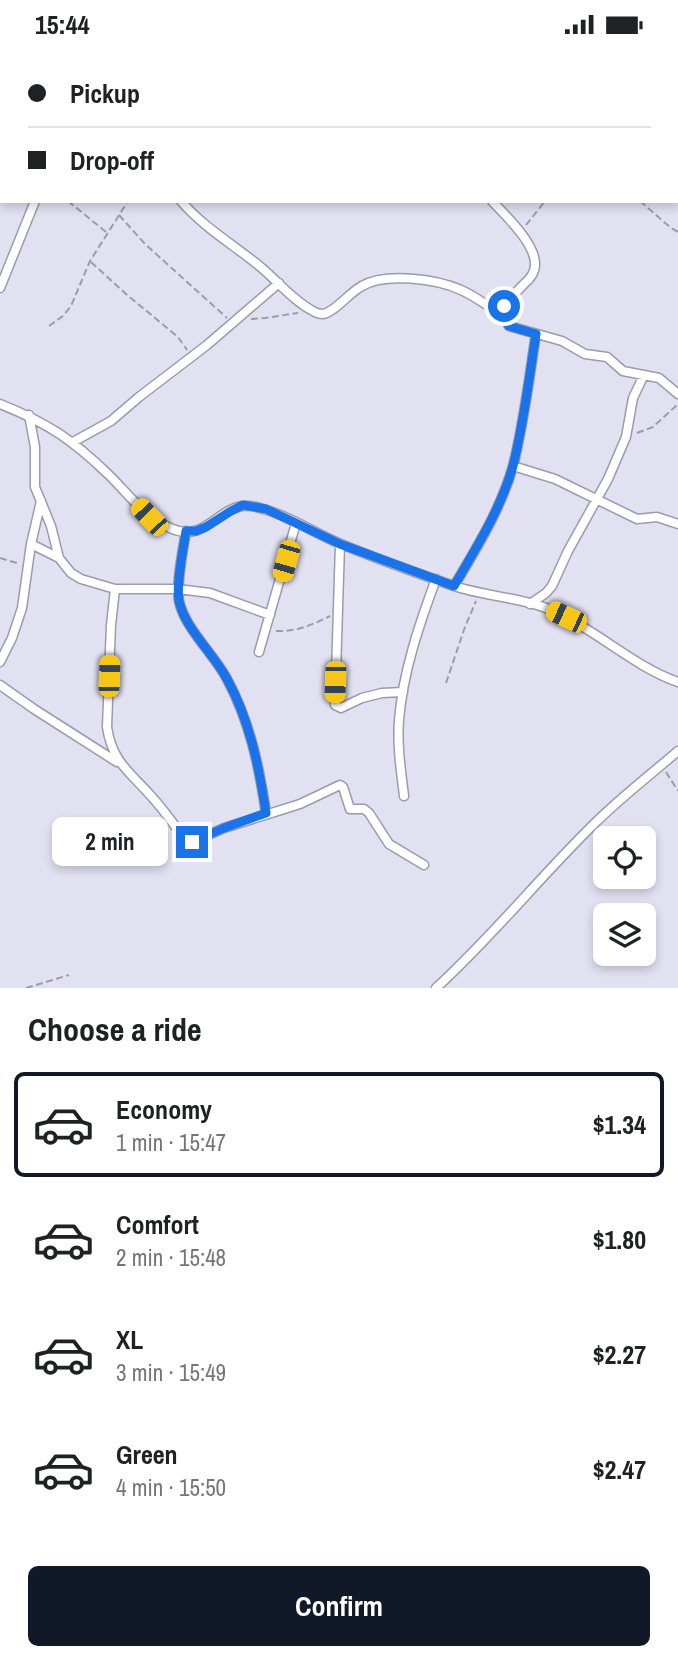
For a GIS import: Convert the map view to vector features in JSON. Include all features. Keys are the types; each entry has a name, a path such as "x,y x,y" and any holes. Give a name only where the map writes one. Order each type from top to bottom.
{"street":[{"path":"0,288 34,203"},
{"path":"183,203 206,227 262,268 313,311 327,313 352,291 378,279 420,279 460,289 502,315 509,326 562,341 585,354 607,357 623,370 659,378 678,394"},
{"path":"494,203 533,251 535,266 527,282 504,306 502,315"},
{"path":"73,442 111,421 279,283"},
{"path":"454,586 489,523 513,466 536,334"},
{"path":"530,604 552,586 608,478 626,437 633,398 643,375"},
{"path":"0,404 29,415 73,442 149,517 173,529 196,531 243,505 266,509 340,544 454,586 548,608 659,674 678,682"},
{"path":"29,415 35,447 35,487 51,526 60,558 71,573 81,579 115,589 178,589 210,593 270,615"},
{"path":"513,466 555,479 637,519 657,517 678,524"},
{"path":"0,662 22,608 31,544 41,501"},
{"path":"259,652 296,523"},
{"path":"186,531 178,589 181,608 234,692 255,751 266,813"},
{"path":"31,544 60,558"},
{"path":"340,544 335,705 341,708 362,698 403,692"},
{"path":"404,796 399,721 403,692 421,620 436,579"},
{"path":"115,589 107,727 109,742 120,763"},
{"path":"0,685 120,763 150,795 188,843 266,813 300,804 342,786 350,809 369,813 389,844 424,865"},
{"path":"436,988 595,823 678,751"}],"path":[{"path":"71,203 107,232"},
{"path":"49,326 71,306 90,261 127,203"},
{"path":"519,233 543,203"},
{"path":"642,203 678,232"},
{"path":"119,215 145,244 236,321 313,311"},
{"path":"90,261 178,337 192,357"},
{"path":"626,437 653,426 678,404"},
{"path":"0,558 27,567"},
{"path":"446,683 479,594"},
{"path":"265,630 301,629 338,613"},
{"path":"662,765 678,790"},
{"path":"26,988 69,975"}],"route":[{"path":"192,842 266,813 255,751 234,692 181,608 178,589 186,531 206,527 243,505 266,509 340,544 454,586 504,491 513,466 521,426 536,334 509,326 502,315 504,306"}]}
